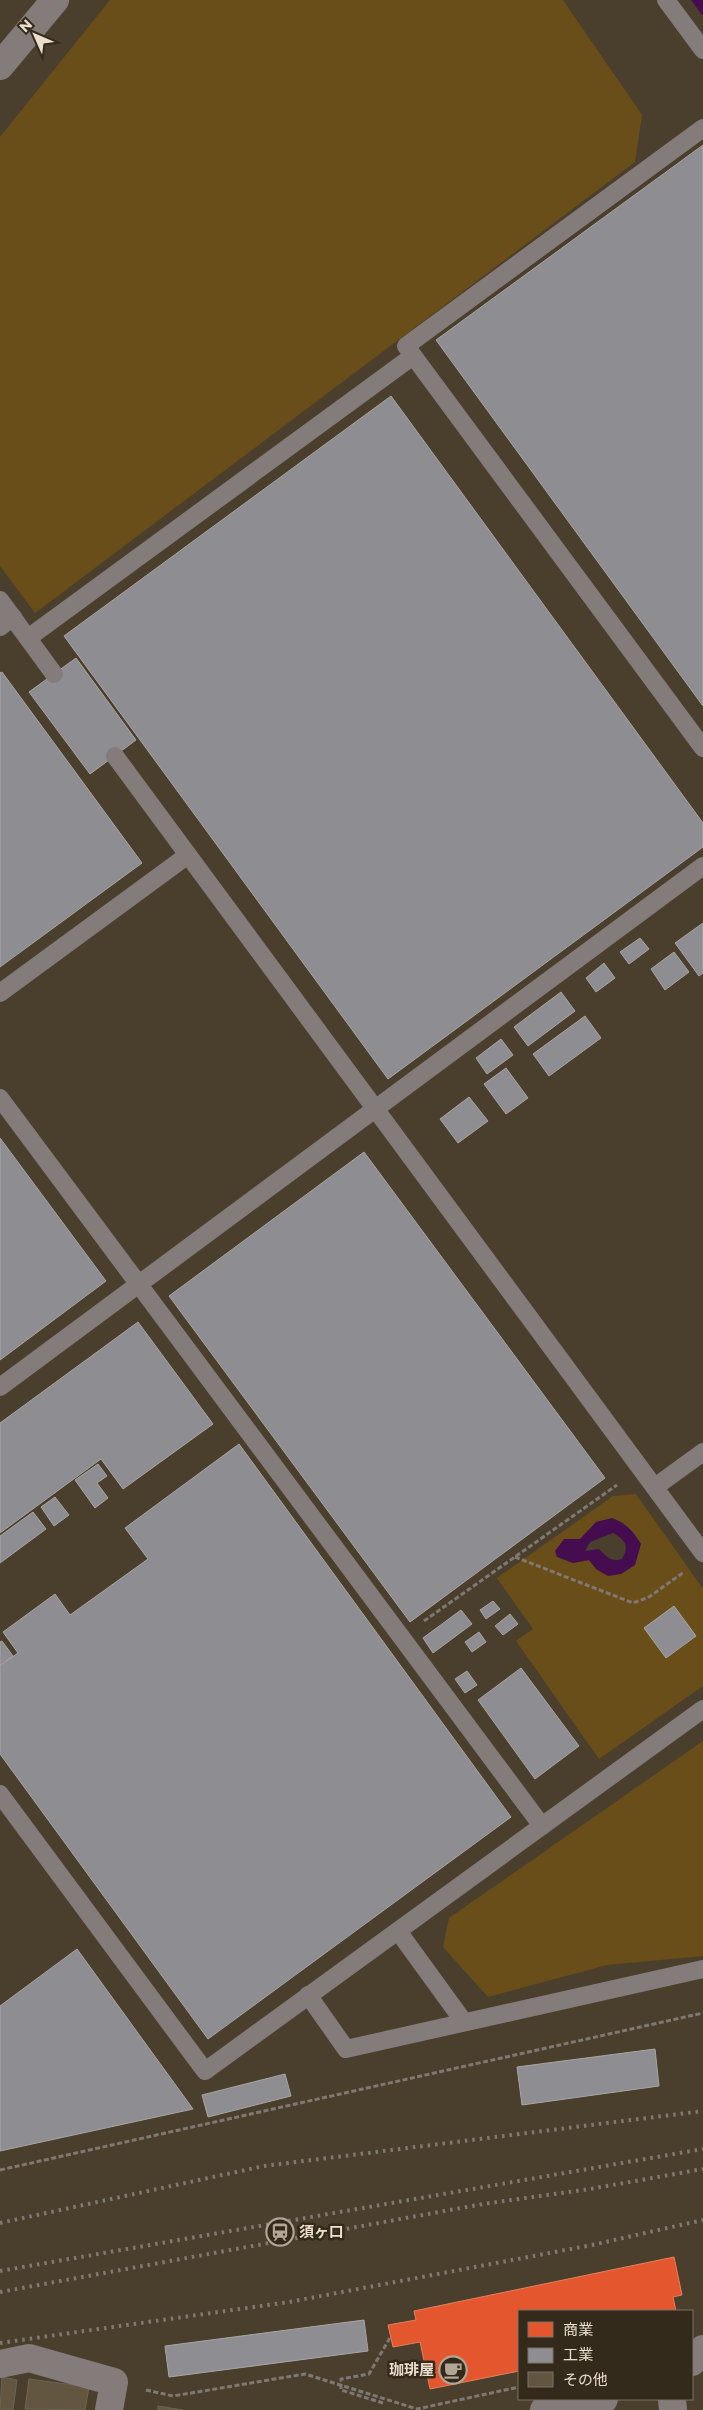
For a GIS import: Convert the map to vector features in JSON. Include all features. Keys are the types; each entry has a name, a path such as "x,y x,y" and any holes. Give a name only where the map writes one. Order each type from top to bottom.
{"street":[{"path":"0,66 55,0"},
{"path":"693,2361 703,2349"},
{"path":"0,2364 29,2358 114,2382 109,2410"},
{"path":"544,2410 599,2400"}],"lane":[{"path":"666,0 703,50"},
{"path":"703,128 406,346 703,748"},
{"path":"28,638 413,356"},
{"path":"0,600 6,622 28,638 54,674"},
{"path":"115,756 703,1553"},
{"path":"0,994 188,855"},
{"path":"0,1387 703,866"},
{"path":"0,1098 542,1826"},
{"path":"655,1487 703,1452"},
{"path":"0,1794 205,2071 703,1709"},
{"path":"398,1931 464,2022"},
{"path":"308,1995 346,2049 703,1969"}],"path":[{"path":"401,1638 641,1468"},
{"path":"515,1557 633,1603 649,1597 688,1570"},
{"path":"0,2170 703,2013"},
{"path":"384,2404 341,2390 341,2379 369,2374 391,2336"},
{"path":"114,2382 173,2396 305,2374 417,2409 518,2387"}],"shaded area":[{"path":"110,0 563,0 642,115 635,162 35,613 0,566 0,137"},
{"path":"691,0 703,0 702,15"},
{"path":"636,1494 703,1589 703,1686 599,1759 516,1641 533,1629 497,1578 613,1496","holes":["623,1522 635,1566 596,1569 589,1560 573,1563 564,1539 580,1539"]},
{"path":"612,1518 621,1522 632,1531 641,1544 635,1565 621,1574 608,1576 596,1569 589,1560 573,1563 557,1557 555,1551 564,1539 580,1539 596,1522","holes":["613,1533 626,1547 622,1559 612,1559 599,1549 585,1551 590,1542"]},
{"path":"703,1741 703,1956 607,1965 488,1997 443,1947 449,1918"}],"building: 商業":[{"path":"674,2257 682,2295 673,2297 676,2310 518,2310 518,2371 430,2389 420,2342 393,2347 388,2325 416,2320 414,2311"}],"building: 工業":[{"path":"703,145 703,706 436,340"},
{"path":"391,396 703,823 703,847 388,1079 64,636"},
{"path":"76,658 136,740 90,774 29,692"},
{"path":"2,672 142,863 0,967 0,673"},
{"path":"703,923 703,973 699,976 675,943"},
{"path":"640,938 649,949 629,964 620,952"},
{"path":"674,952 689,972 665,990 651,969"},
{"path":"604,963 615,978 596,992 586,978"},
{"path":"561,992 575,1011 528,1046 514,1027"},
{"path":"585,1016 601,1038 549,1076 533,1054"},
{"path":"501,1039 513,1055 487,1074 476,1058"},
{"path":"506,1068 528,1098 506,1114 484,1084"},
{"path":"469,1097 488,1121 458,1143 440,1119"},
{"path":"0,1138 106,1281 0,1360"},
{"path":"364,1152 605,1478 410,1622 169,1296"},
{"path":"138,1322 213,1424 123,1489 101,1459 0,1533 0,1423"},
{"path":"239,1444 511,1817 208,2039 0,1754 0,1666 18,1653 3,1632 55,1594 70,1615 148,1559 125,1528"},
{"path":"98,1464 107,1476 97,1483 108,1498 95,1508 75,1480"},
{"path":"55,1497 69,1515 54,1526 41,1507"},
{"path":"33,1512 46,1529 0,1563 0,1536"},
{"path":"493,1601 500,1609 486,1619 480,1610"},
{"path":"674,1606 696,1636 666,1658 644,1628"},
{"path":"461,1610 472,1624 433,1653 423,1638"},
{"path":"510,1614 518,1624 503,1635 495,1626"},
{"path":"479,1632 486,1642 472,1652 465,1642"},
{"path":"2,1641 13,1656 0,1665 0,1642"},
{"path":"521,1668 579,1746 535,1779 478,1700"},
{"path":"467,1671 477,1685 465,1693 455,1679"},
{"path":"77,1949 193,2109 0,2151 0,2006"},
{"path":"655,2049 659,2086 522,2105 517,2067"},
{"path":"285,2074 291,2096 208,2117 202,2095"},
{"path":"364,2320 368,2351 169,2377 165,2346"}],"building: その他":[{"path":"2,2377 17,2380 13,2410 0,2410"},
{"path":"29,2379 89,2387 85,2410 25,2409"},
{"path":"158,2406 183,2410 158,2410"}],"railway":[{"path":"0,2223 264,2166 703,2111"},
{"path":"0,2271 703,2149"},
{"path":"0,2292 483,2204 590,2189 703,2169"},
{"path":"0,2343 289,2302 592,2245 703,2220"}],"place":[{"name":"須ヶ口","path":"280,2232"},
{"name":"珈琲屋","path":"453,2370"}]}
